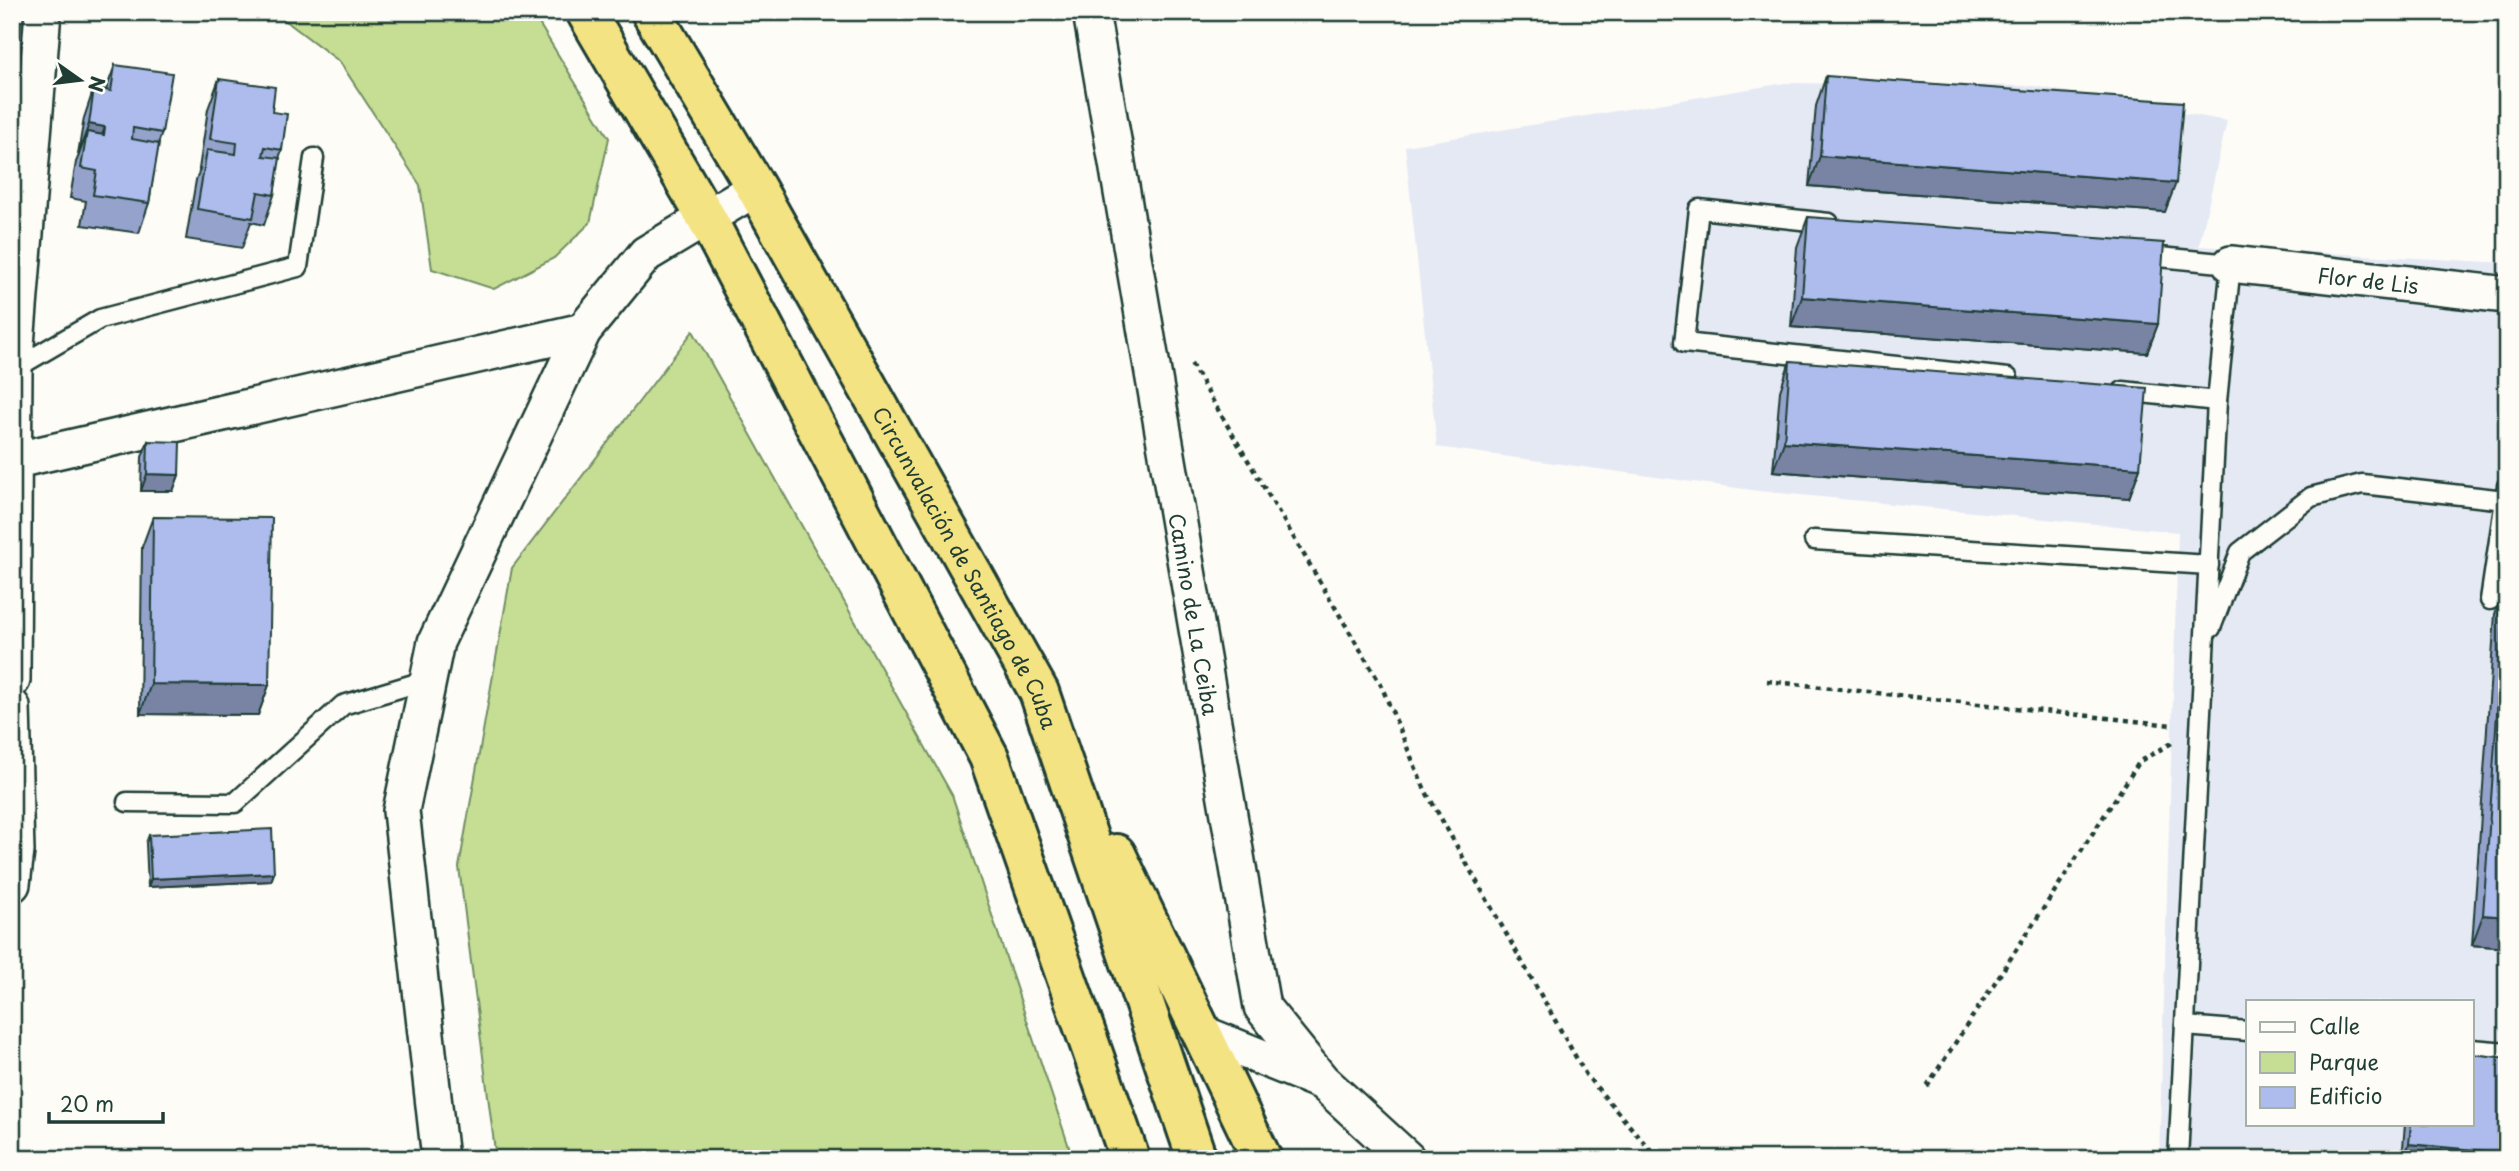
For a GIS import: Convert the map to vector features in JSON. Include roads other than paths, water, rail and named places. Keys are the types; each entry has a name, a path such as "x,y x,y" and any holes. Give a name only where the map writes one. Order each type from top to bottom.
{"highway":[{"path":"586,12 707,219 989,757 1130,1159"},
{"name":"Circunvalación de Santiago de Cuba","path":"651,12 756,188 1039,692 1198,1159"},
{"path":"1039,692 1262,1159"}],"street":[{"path":"12,680 15,369 43,12"},
{"name":"Camino de La Ceiba","path":"1091,12 1262,1007 1322,1081 1407,1159"},
{"path":"440,1159 401,811 436,642 583,331 646,254 756,188"},
{"name":"Flor de Lis","path":"2231,264 2507,295"},
{"path":"14,462 583,331"},
{"path":"12,708 16,851 12,884"},
{"path":"1201,1032 1322,1081"}],"lane":[{"path":"15,369 100,319 298,268 314,158"},
{"path":"1849,225 1699,209 1684,343 2026,380"},
{"path":"2122,253 2231,264 2217,401 2178,1159"},
{"path":"2108,389 2217,401"},
{"path":"2204,645 2240,552 2311,497 2362,484 2506,493 2490,600"},
{"path":"1814,540 2209,565"},
{"path":"127,802 235,803 343,705 430,679"},
{"path":"2185,1026 2246,1031"},
{"path":"2474,1049 2507,1052"}]}
